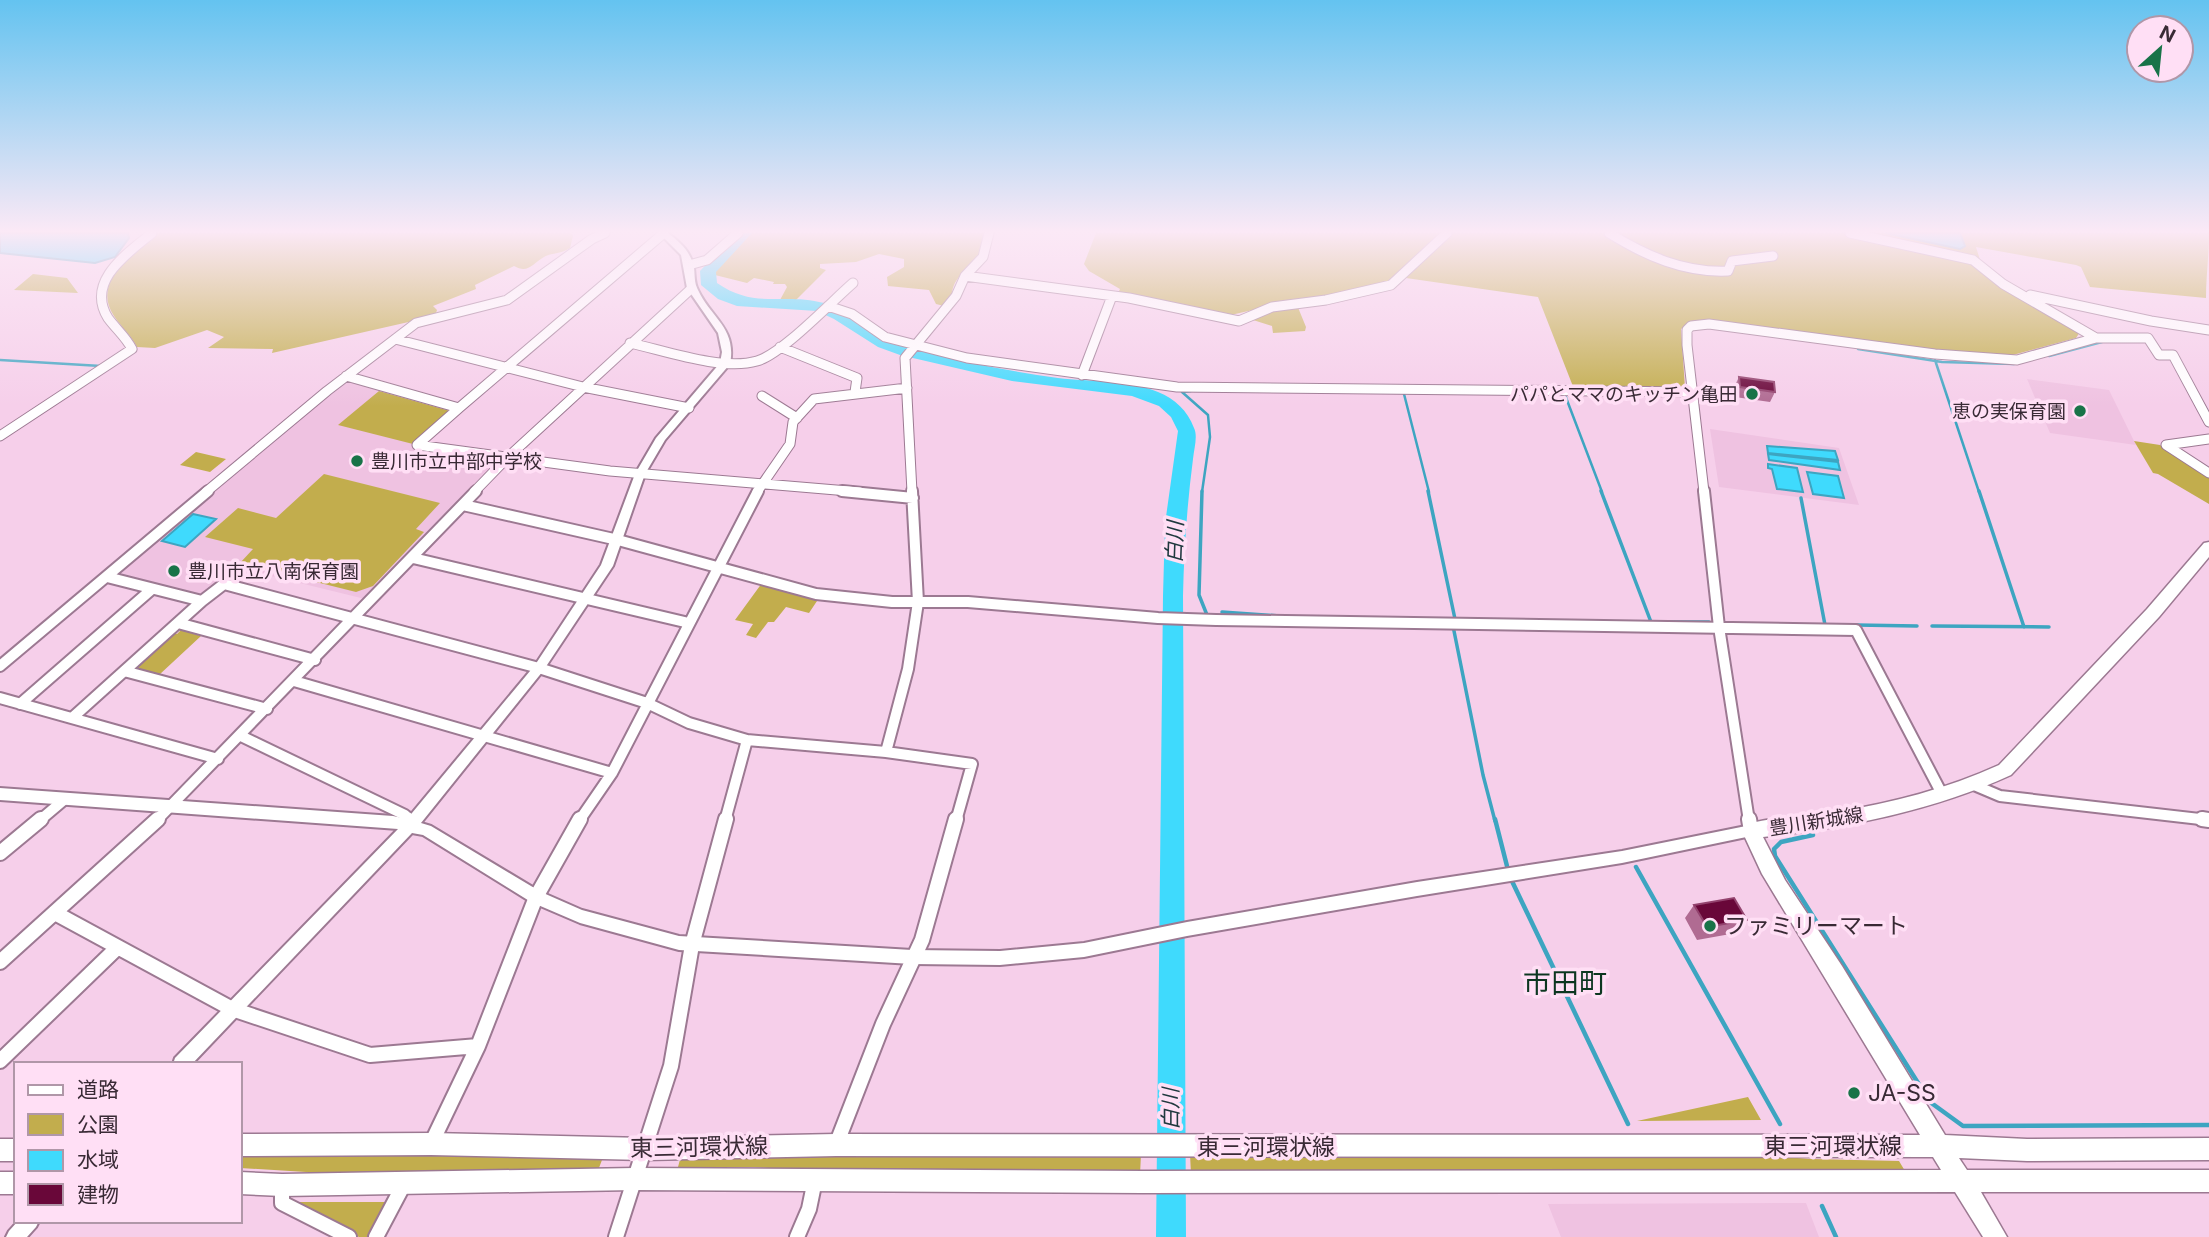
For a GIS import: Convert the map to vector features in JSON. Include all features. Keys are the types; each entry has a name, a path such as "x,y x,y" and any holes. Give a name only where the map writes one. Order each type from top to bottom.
{"main road":[{"name":"豊川新城線","path":"1996,1237 1959,1181 1834,971 1762,860 1751,831 1887,810 1974,785 2005,770 2153,613 2209,547"},
{"name":"東三河環状線","path":"242,1145 431,1144 644,1149 836,1145 1938,1146 2027,1150 2209,1149"},
{"name":"東三河環状線","path":"242,1183 282,1185 635,1179 1143,1182 2209,1181"}],"street":[{"path":"0,436 132,349 107,314 101,298 101,291"},
{"path":"0,666 346,376 416,323 490,306 519,291"},
{"path":"596,291 418,445 506,459 640,474 830,488 913,498"},
{"path":"0,962 173,806 506,459 689,291"},
{"path":"183,1062 425,810 539,668 586,599 607,566 640,474 661,438 725,364 729,354 726,336 694,291"},
{"path":"630,343 725,364 758,360 780,347 844,291"},
{"path":"886,752 908,669 918,602 905,358 958,291"},
{"path":"1073,291 1238,321 1272,307 1326,300 1366,291"},
{"path":"2017,291 2096,338"},
{"path":"2024,294 2151,321 2209,330"},
{"path":"1082,375 1112,296"},
{"path":"828,306 852,314 885,337 989,362 1177,387 1693,392"},
{"path":"0,794 408,825 426,830 536,897 580,916 692,945 912,957 1014,957 1084,950 1418,888 1622,857 1751,831 1718,627 1693,392 1687,330 1700,323 1935,354 2017,360 2096,338 2148,338 2159,355 2173,355 2209,422"},
{"path":"396,339 583,387 689,408"},
{"path":"780,347 813,358 821,364 857,378 855,392"},
{"path":"346,376 459,408"},
{"path":"431,1144 478,1046 536,897 569,836 612,773 762,483 790,444 791,427 814,399 855,392 907,388"},
{"path":"762,396 797,418"},
{"path":"2209,439 2166,446 2209,473"},
{"path":"463,505 618,540 816,594 892,602 968,602 1186,619 1856,630 1942,794"},
{"path":"413,558 689,623"},
{"path":"107,577 202,601"},
{"path":"72,718 224,584 539,668 647,703 688,723 747,740 886,752 972,764 922,940 912,957 836,1145"},
{"path":"20,704 152,589"},
{"path":"178,624 315,660"},
{"path":"124,671 267,709"},
{"path":"294,681 612,773"},
{"path":"0,698 218,759"},
{"path":"241,736 405,815 408,825"},
{"path":"616,1237 644,1149 659,1112 671,1066 692,945 747,740"},
{"path":"1974,785 2000,796 2209,820"},
{"path":"0,853 65,799"},
{"path":"55,913 232,1009 370,1055 478,1046"},
{"path":"0,1061 117,948"},
{"path":"797,1237 809,1209 815,1180"},
{"path":"376,1237 404,1182"},
{"path":"282,1185 282,1203 349,1237"}],"shaded area":[{"name":"恵の実保育園","path":"2027,379 2109,390 2136,445 2050,433"},
{"path":"346,381 452,411 412,446 494,463 365,599 235,567 201,597 114,575"},
{"path":"1710,429 1839,448 1859,505 1719,487"},
{"path":"1806,1203 1819,1237 1561,1237 1548,1204"}],"green space":[{"path":"30,291 76,291 78,293"},
{"path":"107,291 472,291 433,306 437,310 435,316 272,353 273,349 208,348 224,337 207,330 155,348 137,347 114,316 108,303"},
{"path":"785,291 805,291 796,300 780,300"},
{"path":"929,291 953,291 944,306 936,304"},
{"path":"1119,291 1357,291 1297,305 1306,327 1305,331 1273,333 1272,326 1253,320 1257,309 1222,317 1118,293"},
{"path":"1494,291 2011,291 2080,332 2076,338 2009,356 1935,352 1695,320 1681,329 1685,388 1574,389 1538,297"},
{"path":"2129,291 2206,291 2206,298"},
{"path":"379,391 450,411 413,444 338,425"},
{"path":"2134,441 2160,445 2209,477 2209,504 2153,473"},
{"path":"196,452 226,459 210,472 180,465"},
{"path":"324,474 440,503 416,529 424,532 373,586 356,592 240,563 253,549 205,537 238,508 276,518"},
{"path":"762,583 819,598 809,613 786,607 774,622 768,622 756,638 746,635 753,624 735,620"},
{"path":"181,630 201,636 159,675 136,668 173,632 177,634"},
{"path":"1748,1097 1761,1120 1637,1121"},
{"path":"242,1152 423,1152 602,1160 597,1173 306,1172 242,1168"},
{"path":"682,1152 1141,1154 1140,1175 858,1175 754,1167 678,1167"},
{"path":"1714,1152 1811,1159 1899,1161 1908,1176 1191,1174 1190,1154"},
{"path":"290,1202 389,1202 371,1237 359,1237"}],"water":[{"path":"1767,446 1835,451 1838,460 1768,453"},
{"path":"1768,454 1838,462 1840,470 1769,460"},
{"path":"1768,464 1797,468 1803,492 1777,489"},
{"path":"1807,472 1838,476 1844,498 1813,494"},
{"path":"193,514 216,519 185,547 162,541"}],"building":[{"path":"1739,377 1774,382 1775,392 1740,387"},
{"path":"1734,898 1747,920 1707,927 1694,905"}],"waterway":[{"name":"白川","path":"718,291 737,301 751,304 804,304 820,307 840,315 875,338 906,352 1012,376 1132,390 1150,395 1166,402 1178,414 1187,431 1175,524 1173,596 1171,1237"},
{"path":"2049,356 2102,342"},
{"path":"1858,349 1935,361"},
{"path":"0,360 101,366"},
{"path":"1935,361 2014,364"},
{"path":"1935,361 1979,492"},
{"path":"1191,391 1182,392 1208,415 1210,437 1202,492"},
{"path":"1404,394 1429,492"},
{"path":"1565,395 1602,492"},
{"path":"1202,491 1199,595 1207,615"},
{"path":"1428,491 1455,619"},
{"path":"1601,491 1651,622"},
{"path":"1979,491 2024,627"},
{"path":"1801,498 1825,625"},
{"path":"1222,612 1280,616"},
{"path":"1665,622 1709,622"},
{"path":"1856,625 1917,626"},
{"path":"1453,626 1495,821"},
{"path":"1932,626 2024,627"},
{"path":"2024,627 2049,627"},
{"path":"1495,819 1508,870"},
{"path":"1813,835 1781,842 1774,849 1775,856 1930,1102 1963,1126 2209,1125"},
{"path":"1636,867 1780,1124"},
{"path":"1510,877 1628,1124"},
{"path":"1822,1206 1836,1237"}],"place":[{"name":"パパとママのキッチン亀田","path":"1752,394"},
{"name":"恵の実保育園","path":"2080,411"},
{"name":"豊川市立中部中学校","path":"357,461"},
{"name":"豊川市立八南保育園","path":"174,571"},
{"name":"ファミリーマート","path":"1710,926"},
{"name":"JA-SS","path":"1854,1093"}],"district":[{"name":"市田町","path":"1565,983"}]}
